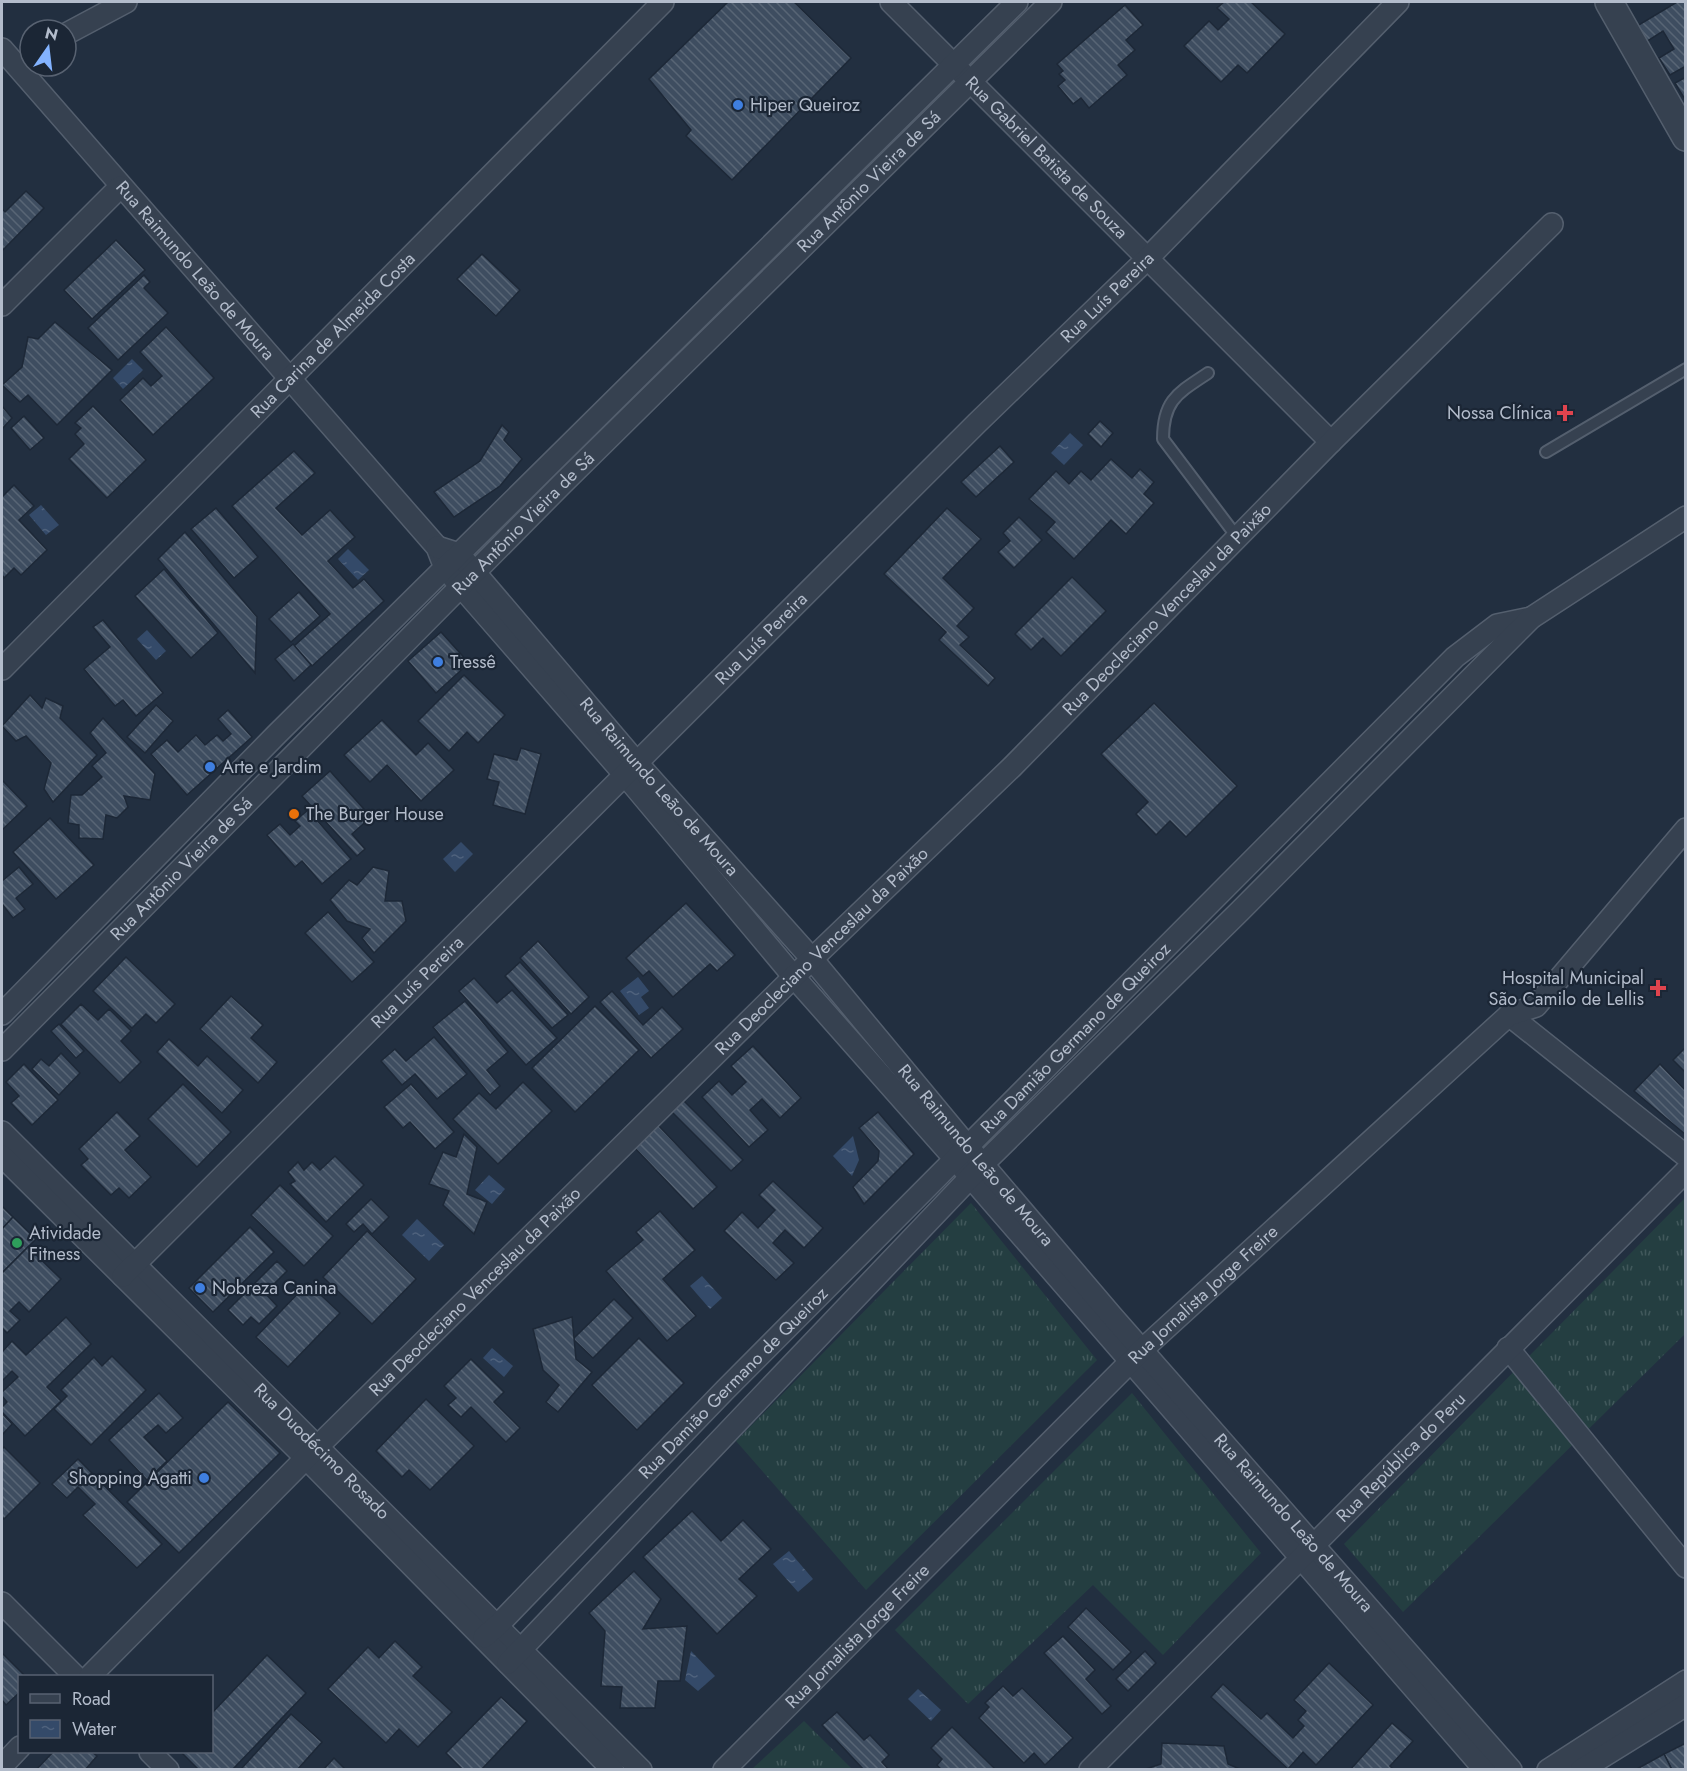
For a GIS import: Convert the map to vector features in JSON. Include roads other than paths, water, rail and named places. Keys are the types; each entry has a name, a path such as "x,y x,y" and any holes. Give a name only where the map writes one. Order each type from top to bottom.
{"street":[{"path":"78,28 126,2"},
{"name":"Rua Carina de Almeida Costa","path":"2,669 663,2"},
{"name":"Rua Gabriel Batista de Souza","path":"891,2 1331,442"},
{"name":"Rua Antônio Vieira de Sá","path":"2,1014 268,742 1017,2"},
{"name":"Rua Antônio Vieira de Sá","path":"2,1050 467,579 1051,2"},
{"name":"Rua Luís Pereira","path":"129,1271 977,423 1148,259 1398,2"},
{"path":"1609,2 1686,137"},
{"name":"Rua Raimundo Leão de Moura","path":"15,55 120,187 437,547 452,561 631,769 794,977 962,1153"},
{"path":"2,305 120,187"},
{"name":"Rua Deocleciano Venceslau da Paixão","path":"92,1675 312,1453 812,959 1012,767 1331,442 1552,224"},
{"name":"Rua Damião Germano de Queiroz","path":"515,1656 977,1171 1531,618 1686,517"},
{"name":"Rua Damião Germano de Queiroz","path":"490,1631 725,1390 1455,657 1497,625 1531,618"},
{"name":"Rua Raimundo Leão de Moura","path":"631,769 812,959 962,1153 1306,1551 1485,1770"},
{"name":"Rua Jornalista Jorge Freire","path":"724,1770 1137,1356 1509,1015 1536,1006 1686,829"},
{"path":"1222,892 1240,911"},
{"path":"1509,1015 1686,1156"},
{"name":"Rua Duodécimo Rosado","path":"2,1132 129,1271"},
{"name":"Rua Duodécimo Rosado","path":"2,1156 129,1271 515,1656 641,1770"},
{"name":"Rua República do Peru","path":"1090,1770 1686,1171"},
{"path":"1508,1348 1686,1567"},
{"name":"Rua Raimundo Leão de Moura","path":"1306,1551 1511,1770"},
{"path":"2,1603 73,1675"},
{"name":"Rua Duodécimo Rosado","path":"515,1656 613,1770"},
{"path":"1548,1770 1686,1681"},
{"path":"1581,1770 1686,1705"},
{"path":"2,1766 18,1750"},
{"path":"151,1753 168,1770"}],"lane":[{"path":"1546,452 1686,369"},
{"path":"1208,374 1180,391 1169,403 1163,422 1163,439 1237,537"}],"water":[{"path":"132,359 143,370 123,389 113,378"},
{"path":"1070,433 1083,445 1064,465 1051,453"},
{"path":"41,505 59,525 46,535 29,515"},
{"path":"348,549 369,570 358,580 338,559"},
{"path":"147,630 166,651 156,660 137,639"},
{"path":"461,842 473,854 455,872 443,859"},
{"path":"638,977 649,991 641,997 649,1008 639,1015 620,991"},
{"path":"853,1136 859,1160 852,1176 833,1156"},
{"path":"489,1175 505,1189 492,1204 475,1190"},
{"path":"417,1219 444,1245 429,1261 402,1235"},
{"path":"702,1276 722,1298 710,1309 690,1286"},
{"path":"492,1348 513,1366 504,1377 483,1358"},
{"path":"789,1551 813,1579 798,1592 773,1564"},
{"path":"691,1651 715,1676 698,1691 685,1680"},
{"path":"918,1689 941,1710 931,1721 908,1699"}],"place":[{"name":"Hiper Queiroz","path":"738,105"},
{"name":"Nossa Clínica","path":"1565,413"},
{"name":"Tressê","path":"438,662"},
{"name":"Arte e Jardim","path":"210,767"},
{"name":"The Burger House","path":"294,814"},
{"name":"Hospital Municipal São Camilo de Lellis","path":"1658,988"},
{"name":"Atividade Fitness","path":"17,1243"},
{"name":"Nobreza Canina","path":"200,1288"},
{"name":"Shopping Agatti","path":"204,1478"}]}
